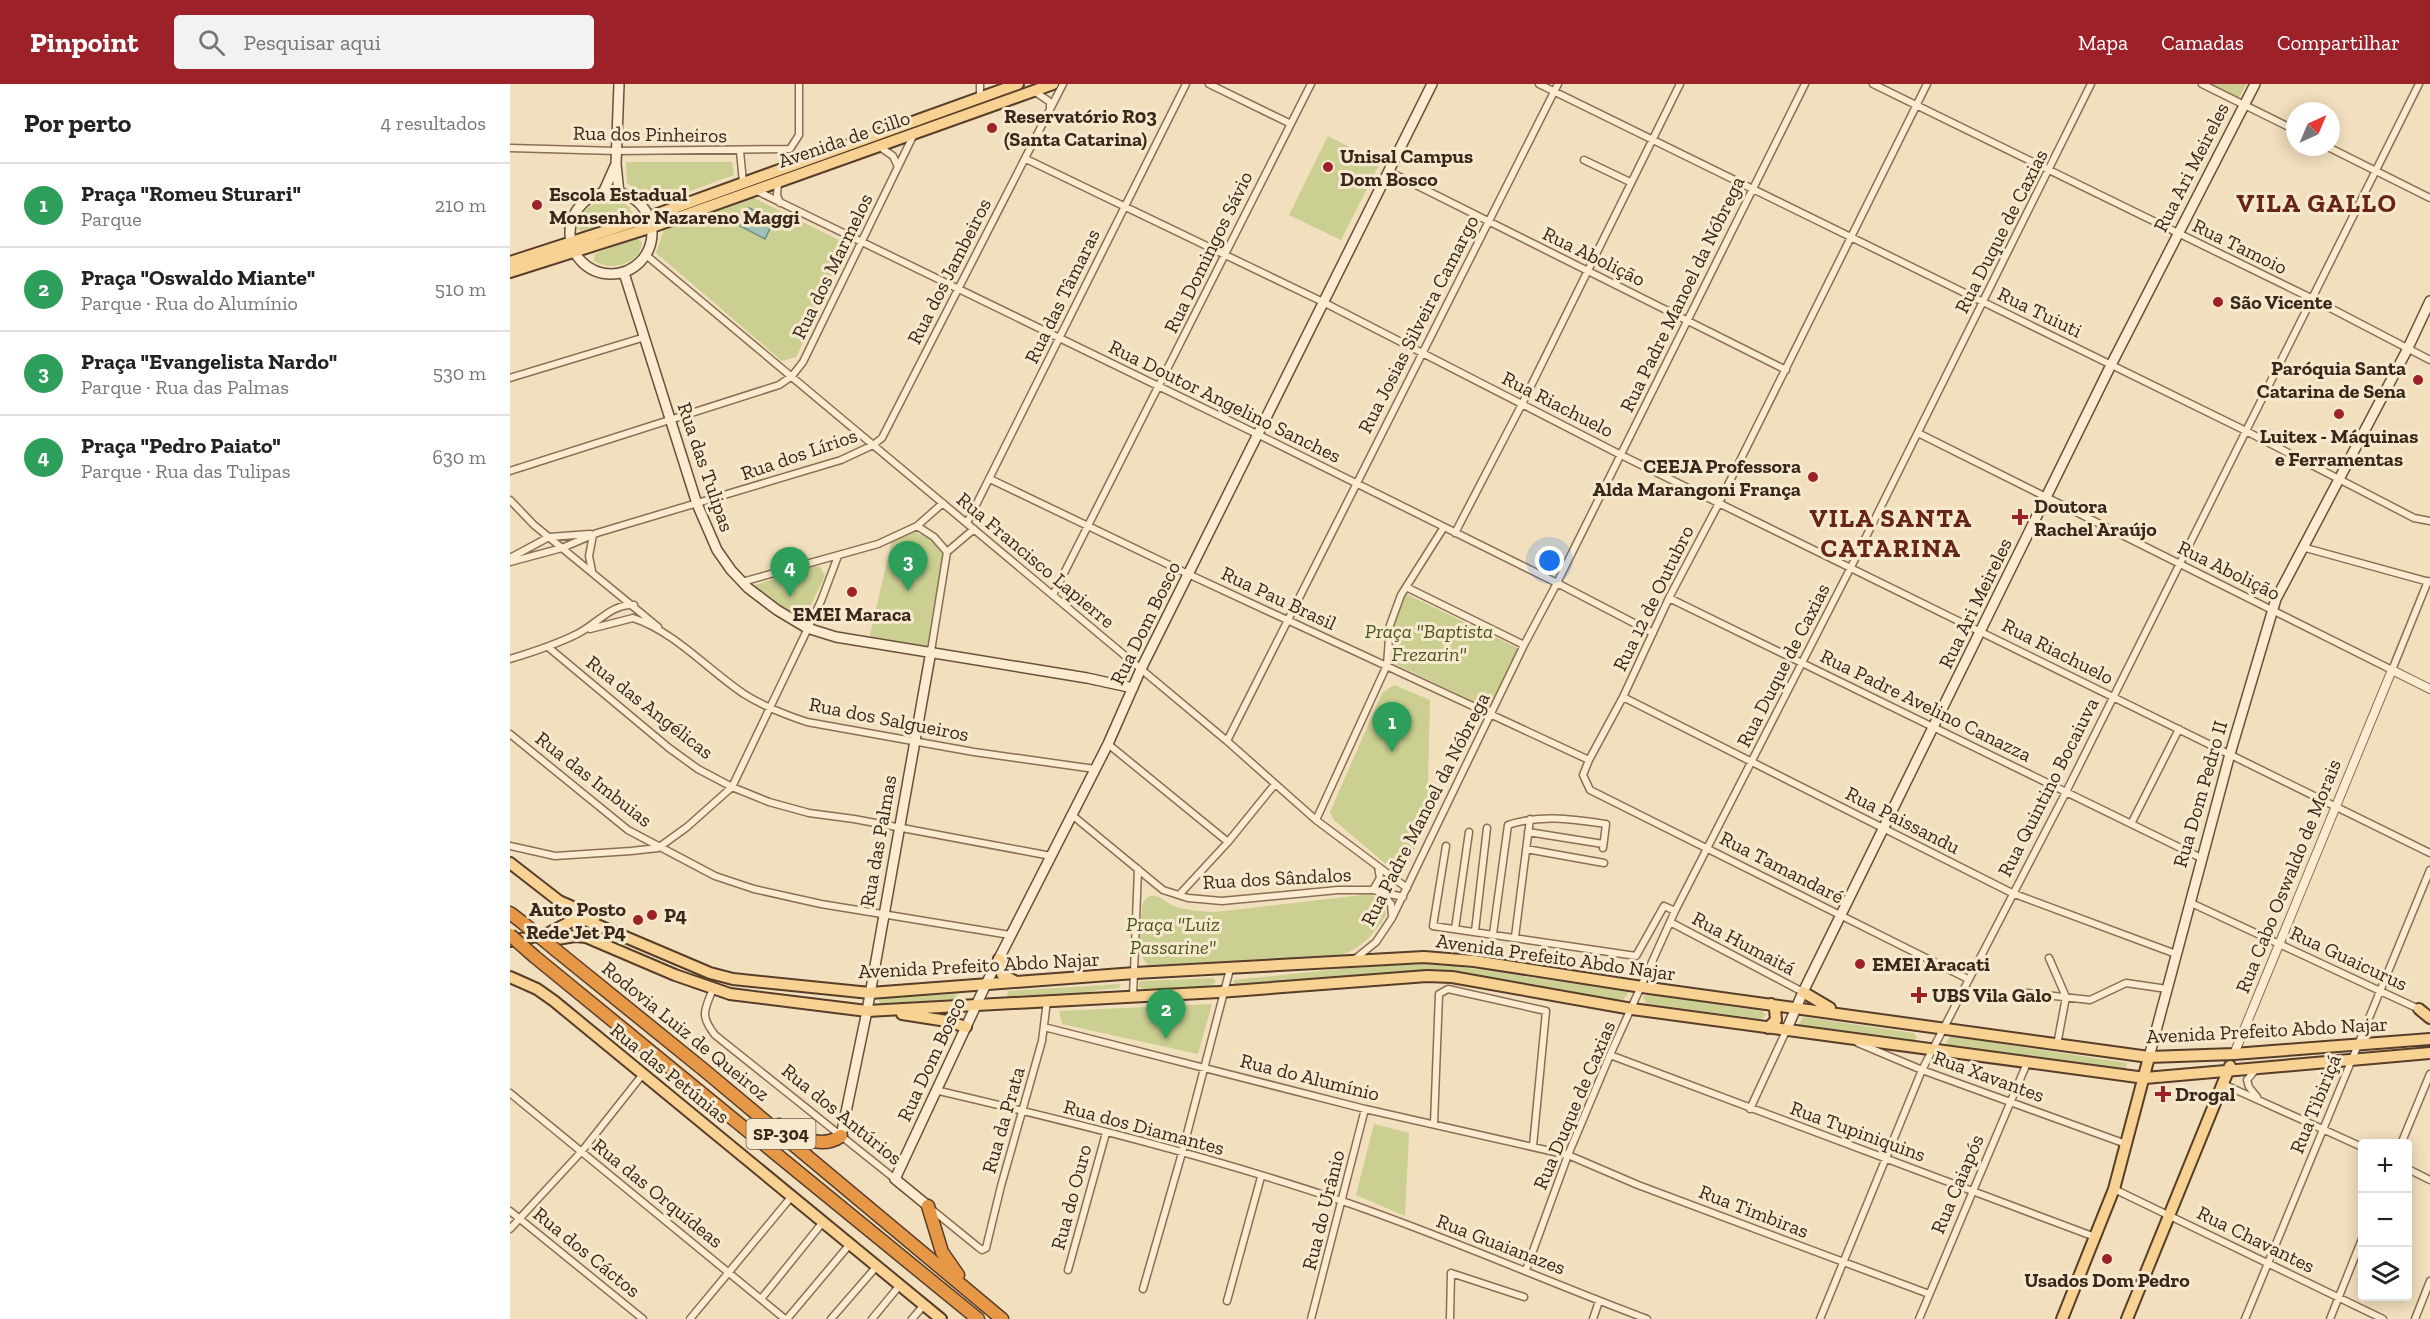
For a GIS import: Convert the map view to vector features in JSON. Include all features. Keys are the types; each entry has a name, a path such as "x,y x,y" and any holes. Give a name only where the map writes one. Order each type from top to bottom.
{"highway":[{"name":"Rodovia Luiz de Queiroz","path":"510,913 704,1070 1002,1319"},
{"name":"Rodovia Luiz de Queiroz","path":"510,935 974,1316"},
{"path":"704,1070 774,1122 796,1135 824,1143 833,1142 841,1136"},
{"path":"928,1206 942,1252 952,1268 987,1307"}],"main road":[{"path":"619,84 616,164 619,193"},
{"name":"Avenida de Cillo","path":"650,222 743,182 1018,84"},
{"name":"Avenida de Cillo","path":"510,272 650,222 778,182 1053,84"},
{"name":"Rua Dom Bosco","path":"895,1179 1010,934 1108,744 1141,669 1432,84"},
{"name":"Rua Ari Meireles","path":"1786,1031 1840,915 1982,631 2111,365 2255,84"},
{"path":"603,193 616,164"},
{"path":"603,193 619,193 637,202 650,222 650,246 637,266 624,273 596,272 587,267 573,248 570,234 574,215 586,201 603,193"},
{"name":"Avenida de Cillo","path":"510,262 573,248"},
{"name":"Rua das Tulipas","path":"624,273 697,504 717,550 741,582 777,610 807,628 836,637 931,651 1133,688"},
{"name":"Rua Dom Pedro II","path":"2062,1319 2114,1189 2201,858 2273,609 2302,547 2408,350 2430,301"},
{"name":"Rua das Palmas","path":"841,1136 871,1011 870,993 931,651"},
{"path":"510,863 559,901 655,945 673,957"},
{"path":"575,936 590,932 593,923 583,911"},
{"name":"Avenida Prefeito Abdo Najar","path":"510,941 547,934 583,919 710,973 733,979 870,993 1135,973 1424,957 1446,958 1942,1029 2058,1040 2149,1057 2234,1054 2430,1039"},
{"name":"Avenida Prefeito Abdo Najar","path":"510,950 531,943 575,936 595,939 730,994 871,1011 1224,992 1366,979 1434,976 1452,977 1632,1009 2145,1078 2430,1053"},
{"path":"999,958 1002,974 1016,982"},
{"name":"Rua das Petúnias","path":"510,977 537,989 941,1319"},
{"path":"1803,992 1841,1013"},
{"path":"1768,1028 1776,1020 1775,1009 1771,1004"},
{"path":"2419,1009 2430,1016"},
{"path":"871,1011 938,1019 966,1027"},
{"name":"Rua Cabo Oswaldo de Morais","path":"2127,1319 2234,1054"},
{"name":"Rua dos Antúrios","path":"895,1179 928,1206"}],"street":[{"name":"Rua dos Pinheiros","path":"510,148 617,151 790,150 799,135 799,84"},
{"path":"980,84 980,98"},
{"name":"Rua dos Jambeiros","path":"873,445 886,434 1063,84"},
{"name":"Rua das Tâmaras","path":"967,523 1186,84"},
{"path":"1209,84 1291,124"},
{"name":"Rua Domingos Sávio","path":"1053,595 1311,84"},
{"name":"Rua Tuiuti","path":"1539,84 2246,431 2414,518 2430,521"},
{"name":"Rua Josias Silveira Camargo","path":"1227,741 1558,84"},
{"path":"1455,533 1522,404 1680,84"},
{"name":"Rua Padre Manoel da Nóbrega","path":"1353,960 1376,942 1392,918 1524,645 1805,84"},
{"name":"Rua Tamoio","path":"1874,84 2313,299 2430,360"},
{"name":"Rua 12 de Outubro","path":"1584,781 1585,768 1623,698 1670,598 1927,84"},
{"name":"Rua Duque de Caxias","path":"1526,1270 1568,1155 1675,911 1851,567 2091,84"},
{"path":"2202,84 2286,126"},
{"name":"Rua Quintino Bocaiuva","path":"1820,1319 1932,1049 2066,792 2419,84"},
{"path":"1034,91 1050,102 1050,109"},
{"name":"Rua dos Marmelos","path":"792,376 804,362 914,134"},
{"path":"878,146 893,156 898,168"},
{"path":"740,151 743,182"},
{"path":"2340,153 2430,198"},
{"name":"Rua Riachuelo","path":"1026,159 1323,302 1621,455 2430,853"},
{"path":"1584,160 1630,182"},
{"name":"Rua Abolição","path":"1388,171 1786,370"},
{"path":"778,182 777,195 780,203"},
{"name":"Rua Doutor Angelino Sanches","path":"754,190 1259,435 1653,633"},
{"name":"Rua Francisco Lapierre","path":"646,255 1227,741 1316,820 1407,888"},
{"path":"510,378 645,337"},
{"path":"510,471 779,385 792,376"},
{"name":"Rua Abolição","path":"1918,433 2430,689"},
{"name":"Rua dos Lírios","path":"510,560 562,548 595,534 842,460 873,445"},
{"name":"Rua Pau Brasil","path":"990,479 1188,574 1589,760"},
{"name":"Rua dos Salgueiros","path":"510,500 549,537 665,634 745,695 771,707 807,722 913,742 1095,769"},
{"path":"741,582 878,544 917,526 943,503"},
{"path":"917,526 934,537 947,552 974,529"},
{"path":"1316,820 1387,665 1386,651 1390,625 1406,587 1444,527"},
{"path":"592,572 588,556 595,534"},
{"name":"Rua dos Lírios","path":"510,560 549,537 595,534"},
{"path":"2302,547 2429,581"},
{"name":"Rua das Palmas","path":"931,651 947,552"},
{"path":"510,846 555,856 658,848 687,827 732,788 821,601 838,556"},
{"name":"Rua Cabo Oswaldo de Morais","path":"2234,1054 2429,581"},
{"path":"1406,587 1524,645"},
{"name":"Rua Padre Avelino Canazza","path":"1670,598 2201,858"},
{"path":"510,659 548,647 586,630 633,618 633,605 623,604 586,630"},
{"name":"Rua dos Salgueiros","path":"633,618 665,634"},
{"name":"Rua das Angélicas","path":"548,647 669,748 698,769 732,788 769,802 809,813 854,819 1051,856"},
{"name":"Rua Paissandu","path":"1623,698 2012,893 2176,954"},
{"path":"2131,824 2180,729"},
{"name":"Rua das Imbuias","path":"510,734 628,830 699,869 754,889 821,904 1010,934"},
{"path":"1108,744 1228,842"},
{"name":"Rua Tamandaré","path":"1584,781 1590,790 1968,979"},
{"path":"1179,895 1228,842 1275,784"},
{"name":"Rua dos Sândalos","path":"1072,815 1163,890 1179,895 1222,901 1338,890 1376,891 1402,897"},
{"path":"1493,934 1508,825 1530,819 1563,817 1606,824 1603,846 1528,832"},
{"path":"1515,937 1530,819"},
{"path":"1475,931 1487,828"},
{"path":"1455,929 1469,832"},
{"path":"1446,846 1433,926 1636,956 1664,906 1675,911"},
{"path":"1526,849 1604,862"},
{"path":"1378,867 1380,878 1376,891 1391,904 1392,918"},
{"path":"1133,997 1138,869"},
{"name":"Rua Tibiriçá","path":"2246,1319 2430,870"},
{"name":"Rua Guaicurus","path":"2189,902 2419,1009"},
{"name":"Rua Humaitá","path":"1670,922 1803,992"},
{"path":"2049,958 2066,997 2058,1040"},
{"path":"1143,1289 1182,1153 1230,969"},
{"path":"2019,992 2090,1000 2126,983 2167,989"},
{"name":"Rua dos Antúrios","path":"713,989 704,1012 706,1023 715,1035 895,1179"},
{"path":"1434,1124 1439,994 1448,989 1546,1011 1533,1146"},
{"name":"Rua da Prata","path":"986,1248 1001,1186 1036,1067 1047,1001"},
{"name":"Rua do Alumínio","path":"1044,1027 1365,1109 1568,1155"},
{"name":"Rua Ari Meireles","path":"1750,1109 1786,1031"},
{"name":"Rua Xavantes","path":"1840,1036 1922,1070 2127,1145"},
{"name":"Rua Tupiniquins","path":"1610,1055 2095,1237"},
{"name":"Rua Caiapós","path":"1919,1319 2027,1063"},
{"path":"2257,1068 2247,1080 2249,1087 2259,1100"},
{"path":"510,1229 582,1152 643,1074"},
{"path":"2403,1139 2430,1074"},
{"path":"2223,1084 2323,1127 2358,1145"},
{"name":"Rua dos Diamantes","path":"935,1090 1182,1153 1342,1201"},
{"name":"Rua das Orquídeas","path":"510,1093 782,1318"},
{"name":"Rua do Urânio","path":"1311,1319 1365,1109"},
{"name":"Rua do Ouro","path":"1068,1270 1106,1133"},
{"name":"Rua Timbiras","path":"1568,1155 1638,1185 1929,1294"},
{"path":"2412,1170 2430,1180"},
{"path":"1227,1301 1261,1177"},
{"name":"Rua Chavantes","path":"2114,1189 2383,1319"},
{"path":"690,1319 792,1196"},
{"name":"Rua Guaianazes","path":"1342,1201 1526,1270 1647,1319"},
{"name":"Rua dos Antúrios","path":"928,1206 982,1250 986,1248"},
{"name":"Rua dos Cáctos","path":"510,1211 643,1319"},
{"path":"760,1299 823,1222"},
{"path":"782,1318 850,1244"},
{"path":"2330,1319 2359,1247"},
{"path":"831,1319 876,1266"},
{"path":"1450,1319 1451,1273 1524,1297"},
{"path":"2415,1319 2430,1281"},
{"path":"872,1319 900,1285"},
{"path":"1593,1319 1599,1301"},
{"path":"912,1319 924,1305"}],"green space":[{"path":"2211,84 2246,84 2239,98"},
{"path":"1328,136 1380,163 1341,240 1289,215"},
{"path":"626,162 732,162 734,175 654,204 627,183"},
{"path":"752,197 849,245 796,357 782,361 656,253 664,229"},
{"path":"616,200 629,207 632,214 629,217 581,231 577,228 581,215 590,206"},
{"path":"636,238 642,242 640,250 630,261 608,266 594,260 595,254"},
{"path":"915,532 931,539 947,552 940,574 931,651 869,639 892,540"},
{"path":"815,566 820,567 825,576 805,617 799,618 753,589 755,585"},
{"name":"Praça \"Baptista Frezarin\"","path":"1406,594 1518,648 1490,709 1391,662 1393,626"},
{"path":"1394,685 1430,700 1427,824 1401,877 1334,820 1330,812 1382,693"},
{"name":"Praça \"Luiz Passarine\"","path":"1371,894 1384,904 1386,915 1367,939 1341,955 1153,968 1143,958 1140,941 1142,907 1144,900 1150,896 1159,897 1172,905 1183,908 1215,912"},
{"path":"1435,963 1629,992 1623,1000 1438,972 1238,985 1234,980 1349,968"},
{"path":"1213,978 1216,982 1209,987 1146,991 1139,987 1142,981"},
{"path":"1121,984 1119,988 1097,990 1079,995 1006,1000 1008,991"},
{"path":"957,994 954,1000 882,1005 879,1002 882,997"},
{"path":"1649,994 1762,1011 1766,1015 1761,1019 1646,1004 1643,997"},
{"path":"1212,1004 1198,1054 1062,1024 1059,1011"},
{"path":"1803,1017 1914,1033 1917,1038 1912,1042 1798,1026"},
{"path":"1951,1036 2127,1063 2125,1072 1950,1047 1946,1042"},
{"path":"1374,1124 1409,1133 1405,1216 1356,1195"}],"water":[{"path":"749,208 774,220 765,239 740,226"}],"place":[{"name":"Reservatório R03 (Santa Catarina)","path":"992,128"},
{"name":"Unisal Campus Dom Bosco","path":"1328,167"},
{"name":"Escola Estadual Monsenhor Nazareno Maggi","path":"537,205"},
{"name":"São Vicente","path":"2218,302"},
{"name":"Paróquia Santa Catarina de Sena","path":"2418,380"},
{"name":"Luitex - Máquinas e Ferramentas","path":"2339,414"},
{"name":"CEEJA Professora Alda Marangoni França","path":"1813,477"},
{"name":"Doutora Rachel Araújo","path":"2020,517"},
{"name":"Praça \"Evangelista Nardo\"","path":"908,591"},
{"name":"EMEI Maraca","path":"852,592"},
{"name":"Praça \"Pedro Paiato\"","path":"790,597"},
{"name":"Praça \"Romeu Sturari\"","path":"1392,752"},
{"name":"P4","path":"652,915"},
{"name":"Auto Posto Rede Jet P4","path":"638,920"},
{"name":"EMEI Aracati","path":"1860,964"},
{"name":"UBS Vila Galo","path":"1919,995"},
{"name":"Praça \"Oswaldo Miante\"","path":"1166,1039"},
{"name":"Drogal","path":"2163,1094"},
{"name":"Usados Dom Pedro","path":"2107,1259"}],"district":[{"name":"VILA GALLO","path":"2317,203"},
{"name":"VILA SANTA CATARINA","path":"1891,532"}]}
